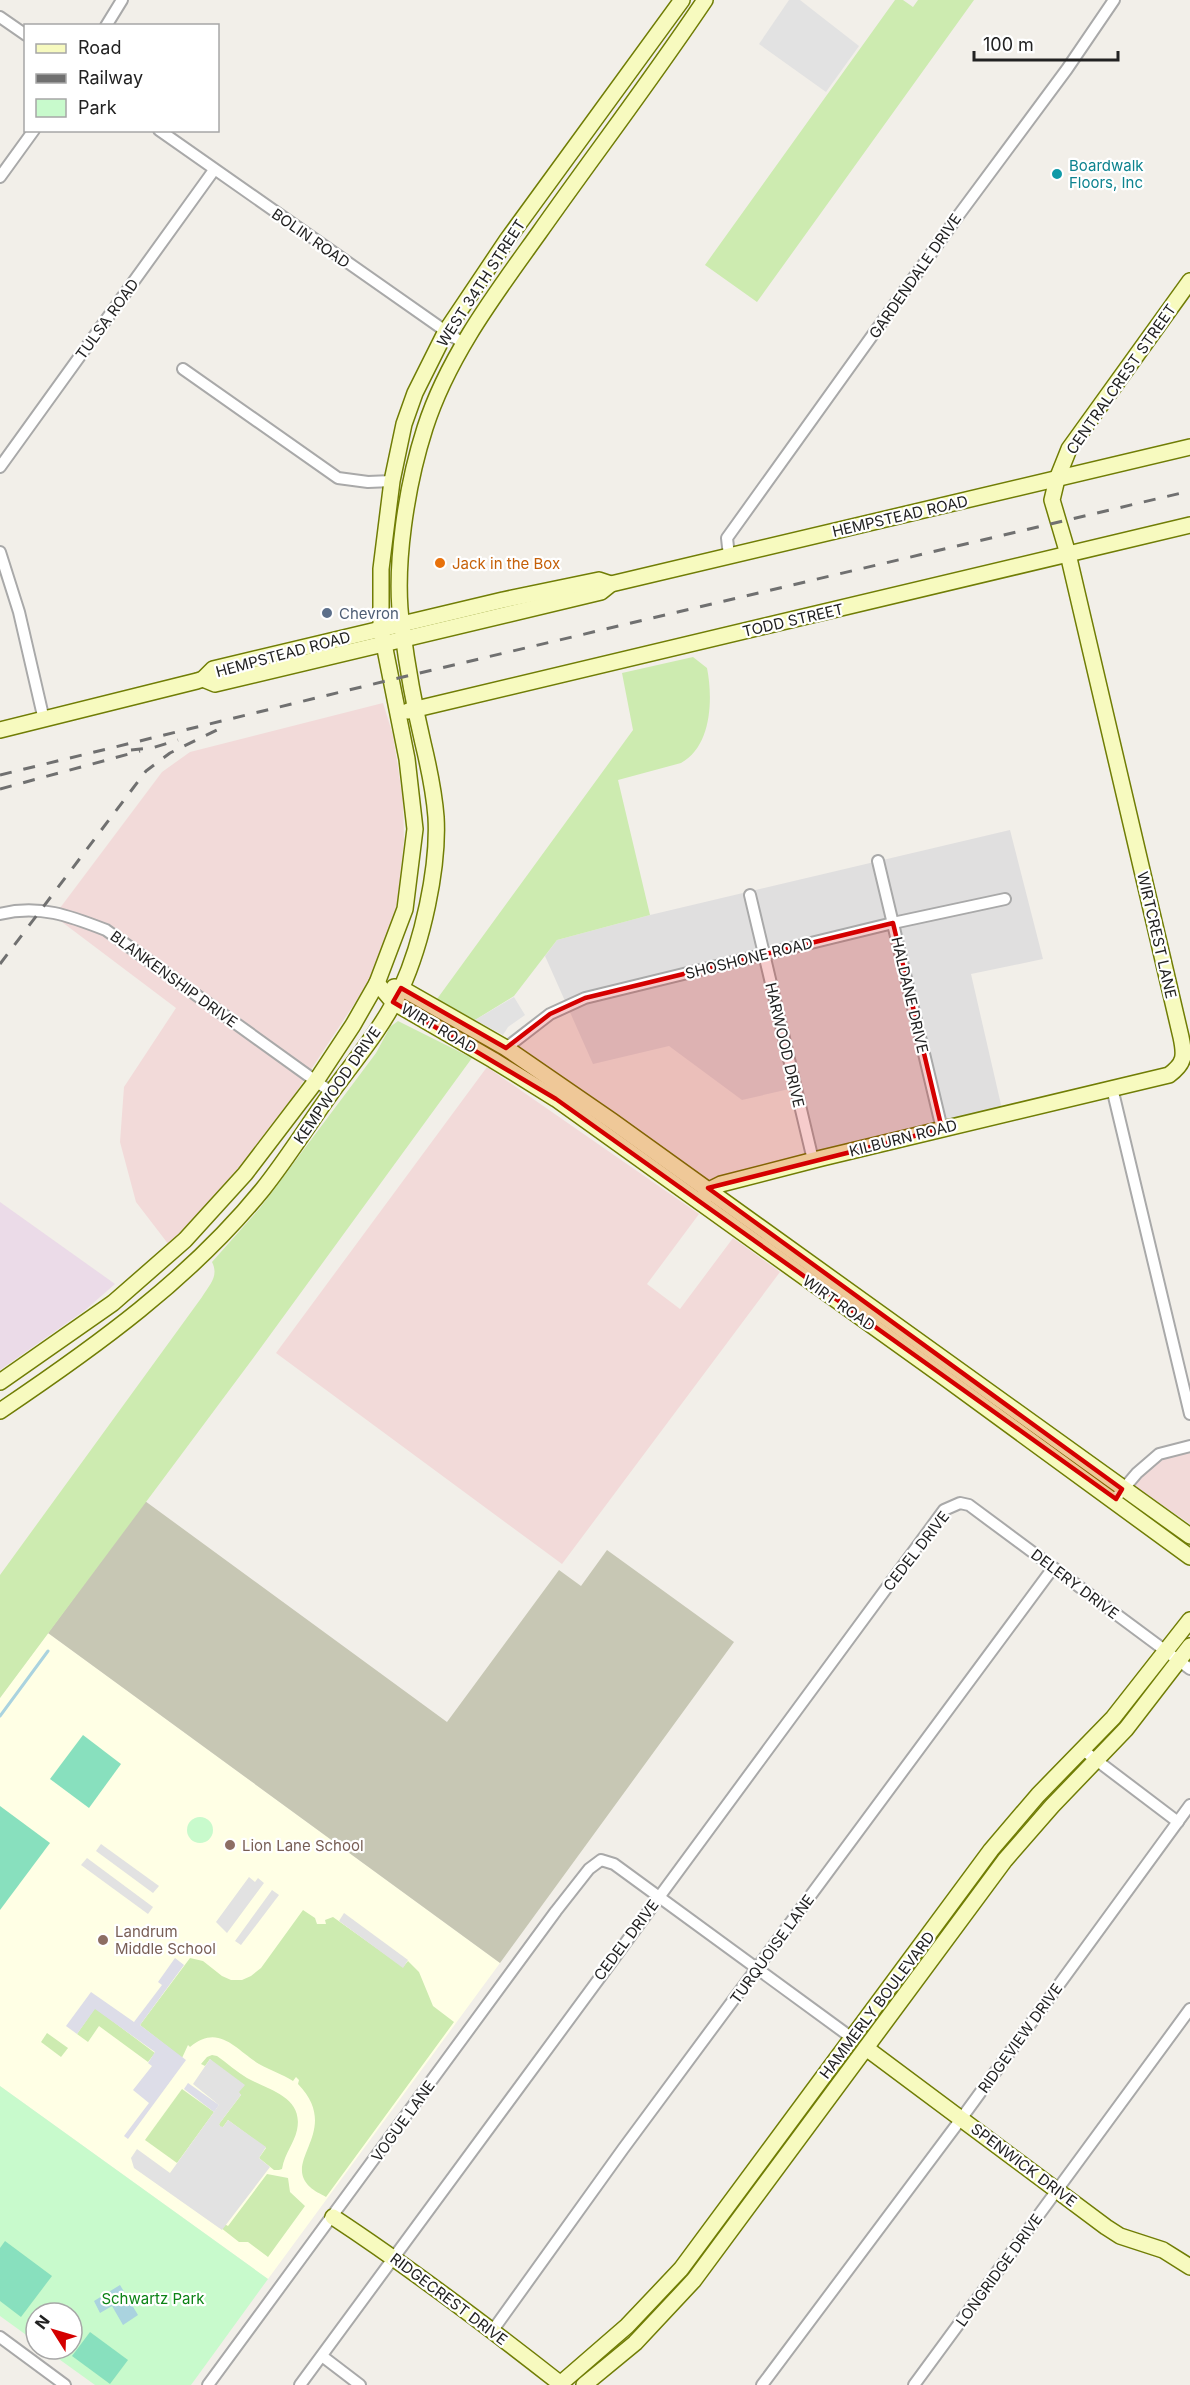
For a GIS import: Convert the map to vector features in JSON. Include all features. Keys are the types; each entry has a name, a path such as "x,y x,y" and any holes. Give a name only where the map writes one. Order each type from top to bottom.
{"main road":[{"name":"WEST 34TH STREET","path":"382,636 381,569 392,481 404,424 415,393 446,332 544,190 682,0"},
{"name":"WEST 34TH STREET","path":"402,631 400,569 409,489 433,404 464,344 560,203 662,64 705,0"},
{"path":"544,190 560,203"},
{"name":"CENTRALCREST STREET","path":"1057,479 1069,449 1190,281"},
{"name":"HEMPSTEAD ROAD","path":"0,730 204,679 215,684 402,631 601,592 610,584 1190,447"},
{"name":"WIRTCREST LANE","path":"1057,479 1052,500 1068,554 1184,1053 1179,1067 1169,1075 1112,1088"},
{"name":"TODD STREET","path":"397,714 1190,525"},
{"name":"KEMPWOOD DRIVE","path":"0,1411 127,1320 203,1253 262,1190 371,1038 401,988 428,903 436,820 431,769 423,743 402,631"},
{"name":"KEMPWOOD DRIVE","path":"0,1382 113,1304 178,1246 245,1174 316,1081 353,1025 377,983 405,909 415,830 407,759 382,636"},
{"path":"413,845 434,845"},
{"name":"WIRT ROAD","path":"377,983 401,988 506,1048 711,1189 1118,1495 1190,1557"},
{"name":"WIRT ROAD","path":"377,983 393,1002 528,1081 700,1202 797,1274 1118,1495 1190,1536"},
{"name":"KILBURN ROAD","path":"711,1189 721,1184 813,1160 1112,1088"},
{"path":"700,1202 711,1189"},
{"name":"HAMMERLY BOULEVARD","path":"584,2385 635,2343 694,2280 852,2038 976,1872 1038,1795 1134,1694 1190,1620"},
{"name":"HAMMERLY BOULEVARD","path":"560,2385 627,2326 681,2269 830,2097 989,1882 1052,1806 1185,1665 1190,1646"},
{"path":"976,1872 989,1882"},
{"path":"866,2048 863,2039 876,2019 885,1994"},
{"path":"830,2097 842,2067 853,2049 852,2038"},
{"name":"SPENWICK DRIVE","path":"866,2048 1120,2236 1163,2250 1190,2266"},
{"name":"RIDGECREST DRIVE","path":"333,2217 394,2257 493,2330 560,2385"},
{"path":"681,2269 694,2280"}],"street":[{"path":"107,24 122,0"},
{"name":"GARDENDALE DRIVE","path":"729,556 727,538 958,216 1068,69 1114,0"},
{"path":"0,17 24,34"},
{"path":"0,177 33,132"},
{"name":"BOLIN ROAD","path":"162,132 464,344"},
{"name":"TULSA ROAD","path":"0,467 214,170"},
{"path":"183,369 338,478 368,482 392,481"},
{"path":"0,552 19,612 44,720"},
{"name":"HALDANE DRIVE","path":"878,861 942,1129"},
{"name":"HARWOOD DRIVE","path":"750,895 813,1160"},
{"name":"SHOSHONE ROAD","path":"506,1048 550,1014 585,998 893,923 1005,899"},
{"name":"BLANKENSHIP DRIVE","path":"0,914 13,911 65,914 106,930 332,1092"},
{"path":"1112,1088 1190,1414"},
{"path":"1118,1495 1159,1454 1190,1446"},
{"name":"DELERY DRIVE","path":"960,1503 969,1505 1185,1665"},
{"name":"CEDEL DRIVE","path":"300,2385 944,1510 960,1503"},
{"name":"TURQUOISE LANE","path":"493,2330 623,2150 1053,1568"},
{"path":"1083,1750 1178,1821"},
{"name":"RIDGEVIEW DRIVE","path":"762,2385 961,2119 1190,1805"},
{"name":"VOGUE LANE","path":"208,2385 589,1869 601,1860 614,1864 658,1897"},
{"path":"658,1897 852,2038"},
{"name":"LONGRIDGE DRIVE","path":"914,2385 1190,2010"},
{"path":"0,2337 59,2383"},
{"path":"322,2356 360,2385"}],"highlighted area":[{"path":"893,923 942,1129 708,1188 1122,1489 1116,1499 556,1099 393,1002 401,988 506,1048 550,1014 585,998"}],"shaded area":[{"path":"789,0 800,0 859,46 826,92 759,44"},
{"path":"383,703 393,735 403,800 404,840 395,922 368,983 289,1103 236,1172 169,1245 136,1202 120,1142 124,1087 176,1008 54,916 162,772 190,752"},
{"path":"1010,830 1043,959 971,974 1002,1109 816,1153 798,1087 742,1100 669,1046 593,1064 545,956 557,940 650,915"},
{"path":"514,997 525,1015 508,1027 503,1035 475,1020"},
{"path":"487,1067 699,1214 647,1284 680,1309 733,1238 780,1272 562,1564 276,1353"},
{"path":"0,1202 115,1284 84,1311 0,1370"},
{"path":"1190,1453 1190,1524 1134,1486 1148,1469 1167,1457"},
{"path":"145,1501 447,1722 559,1570 581,1586 607,1550 734,1642 500,1963 48,1633"},
{"name":"Landrum Middle School","path":"48,1633 500,1963 268,2279 0,2086 0,1698"},
{"path":"101,1844 159,1886 153,1893 96,1851"},
{"path":"87,1858 153,1907 148,1914 81,1865"},
{"path":"249,1877 255,1882 258,1878 264,1883 227,1933 216,1922"},
{"path":"272,1890 279,1895 241,1945 235,1941"},
{"path":"344,1913 408,1960 403,1968 339,1921"},
{"path":"175,1958 184,1965 140,2025 186,2060 128,2139 124,2136 149,2103 133,2090 152,2066 148,2063 155,2052 95,2009 77,2034 66,2026 91,1992 134,2022 162,1985 158,1982"},
{"path":"210,2059 245,2085 239,2092 241,2095 219,2124 220,2126 223,2127 228,2120 266,2147 259,2158 270,2167 222,2230 134,2168 131,2158 137,2149 170,2173 219,2105 193,2084"},
{"path":"188,2083 219,2105 214,2112 184,2089"}],"green space":[{"path":"895,0 903,0 913,7 918,0 974,0 757,302 705,265"},
{"path":"693,657 707,668 710,693 708,720 699,745 681,763 618,780 650,915 557,940 514,996 475,1020 437,999 633,730 622,673"},
{"path":"398,1021 472,1058 254,1357 0,1698 0,1575 211,1284 215,1272 212,1262 260,1208 376,1053 390,1027"},
{"path":"83,1735 121,1764 89,1808 50,1779"},
{"path":"0,1806 50,1843 0,1910"},
{"path":"200,1817 209,1821 213,1830 209,1839 200,1843 191,1839 187,1830 191,1821"},
{"path":"303,1910 315,1918 317,1924 326,1924 325,1920 333,1917 403,1967 408,1961 419,1972 433,2006 454,2022 326,2197 312,2188 303,2177 302,2166 314,2130 315,2116 310,2101 296,2077 293,2081 263,2066 218,2038 210,2037 190,2047 188,2045 182,2058 140,2025 190,1958 203,1961 231,1980 242,1980 261,1968"},
{"path":"95,2008 155,2053 148,2062 99,2026 88,2042 77,2034"},
{"path":"47,2033 68,2048 61,2057 41,2042"},
{"path":"212,2055 217,2056 247,2078 283,2096 295,2110 298,2119 297,2130 282,2169 274,2170 259,2158 266,2148 228,2120 223,2127 220,2127 219,2124 241,2095 210,2059 205,2066 201,2064"},
{"name":"Schwartz Park","path":"0,2086 268,2279 191,2385 95,2385 62,2361 84,2361 84,2301 24,2301 24,2333 0,2316"},
{"path":"182,2089 214,2112 177,2163 145,2140"},
{"path":"267,2174 288,2178 290,2192 305,2206 268,2257 248,2242 239,2242 216,2224 219,2221 228,2226"},
{"path":"5,2241 52,2276 33,2301 24,2301 24,2313 21,2317 0,2301 0,2248"},
{"path":"90,2332 128,2360 110,2384 79,2361 84,2361 84,2340"}],"water":[{"path":"120,2285 138,2315 123,2325 112,2306 100,2313 94,2301"}],"waterway":[{"path":"0,1716 48,1651"}],"railway":[{"path":"0,775 390,680 1190,491"},
{"path":"0,964 146,771 170,753 225,726"},
{"path":"131,750 152,748 178,740"},
{"path":"0,789 140,751"}],"place":[{"name":"Boardwalk Floors, Inc","path":"1057,174"},
{"name":"Jack in the Box","path":"440,563"},
{"name":"Chevron","path":"327,613"},
{"name":"Lion Lane School","path":"230,1845"},
{"name":"Landrum Middle School","path":"103,1940"}]}
